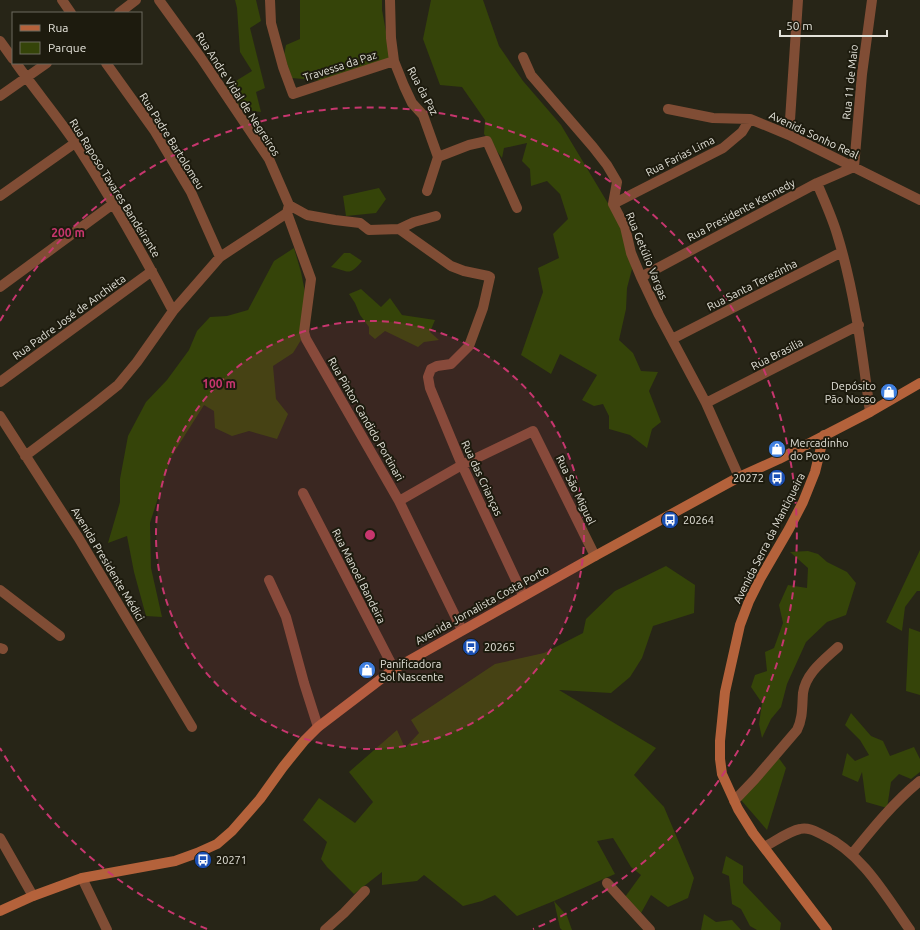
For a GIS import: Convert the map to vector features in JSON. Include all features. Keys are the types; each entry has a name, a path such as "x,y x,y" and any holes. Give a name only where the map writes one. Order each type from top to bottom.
{"main road":[{"name":"Avenida Jornalista Costa Porto","path":"0,911 33,896 82,878 175,861 217,844 236,826 260,799 283,767 318,727 394,669 523,595 740,477 779,459 870,412 920,383"},
{"name":"Avenida Serra da Mantiqueira","path":"824,435 815,472 803,502 789,530 760,579 749,601 740,625 725,692 720,741 720,759 722,774 734,801 753,833 827,930"}],"street":[{"path":"62,0 70,12"},
{"path":"119,12 136,0"},
{"name":"Rua Andre Vidal de Negreiros","path":"159,0 201,58 269,160 288,209"},
{"name":"Travessa da Paz","path":"270,0 271,23 282,67 293,94 394,61"},
{"name":"Rua da Paz","path":"390,0 391,38 394,61 412,103 423,115 438,157"},
{"path":"789,135 798,0"},
{"name":"Rua 11 de Maio","path":"854,167 862,74 872,0"},
{"path":"0,41 12,58"},
{"name":"Rua Getúlio Vargas","path":"523,57 531,75 593,147 614,176 617,182 613,204 624,227 631,254 659,315 706,403 740,477"},
{"name":"Rua Raposo Tavares Bandeirante","path":"17,64 75,143 152,270 173,310"},
{"path":"0,96 46,64"},
{"name":"Rua Padre Bartolomeu","path":"107,64 154,130 192,192 220,257"},
{"name":"Avenida Sonho Real","path":"668,109 713,118 750,120 789,135 920,200"},
{"name":"Rua Farias Lima","path":"613,204 723,148 742,132 750,120"},
{"path":"427,191 438,157 469,145 485,141 488,143 517,208"},
{"path":"0,196 75,143"},
{"name":"Rua Presidente Kennedy","path":"641,277 817,184 854,167"},
{"path":"817,184 837,233 859,325 870,412"},
{"path":"0,287 113,204"},
{"path":"25,456 93,406 118,385 137,362 173,310 220,257 288,209 307,215 360,223 369,230 399,229 414,222 436,216"},
{"name":"Rua Pintor Candido Portinari","path":"288,209 311,279 304,332 306,339 399,501 462,630"},
{"name":"Rua das Crianças","path":"399,229 450,266 490,277 483,308 469,346 451,364 437,366 431,369 428,377 430,388 462,465 523,595"},
{"name":"Rua Santa Terezinha","path":"672,339 842,252"},
{"name":"Rua Padre José de Anchieta","path":"0,382 152,270"},
{"name":"Rua Brasilia","path":"706,403 859,325"},
{"name":"Avenida Presidente Médici","path":"0,416 78,537 192,727"},
{"name":"Rua São Miguel","path":"462,465 533,430 595,556"},
{"path":"399,501 462,465"},
{"name":"Rua Manoel Bandeira","path":"303,493 394,669"},
{"path":"269,580 286,617 318,727"},
{"path":"0,590 60,636"},
{"path":"734,801 755,779 796,730 800,723 803,694 808,680 819,664 838,647"},
{"path":"852,854 884,815 920,781"},
{"path":"764,847 800,829 811,829 831,838 852,854 872,877 910,930"},
{"path":"0,838 33,896"},
{"path":"82,878 107,930"},
{"path":"607,883 650,930"},
{"path":"325,930 344,914 365,891"}],"green space":[{"path":"235,0 256,0 261,21 250,28 265,88 256,92 261,112 240,109 226,87 252,71 240,52 237,8"},
{"path":"300,0 382,0 382,10 391,59 324,81 292,78 284,55 286,45 300,39"},
{"path":"431,0 483,0 499,46 523,81 561,125 621,225 632,269 627,288 626,309 619,340 633,353 641,371 658,372 649,391 661,422 652,429 647,448 630,435 609,429 609,416 603,404 594,406 582,400 597,375 560,354 551,374 521,355 543,292 538,268 559,258 553,234 568,219 560,194 547,181 531,186 530,169 522,161 527,143 504,148 502,158 484,134 485,120 462,87 440,85 423,39"},
{"path":"379,188 386,199 376,213 346,216 343,196"},
{"path":"294,248 306,297 301,340 293,353 273,366 276,399 288,414 277,439 249,431 232,436 215,428 214,411 204,405 171,457 150,523 151,568 162,617 146,616 134,572 127,536 108,543 120,502 120,479 128,436 146,402 167,380 189,350 197,331 210,317 227,316 248,310 274,261"},
{"path":"344,253 350,253 362,261 358,266 348,272 331,267"},
{"path":"361,289 381,307 390,298 402,315 435,320 430,332 439,340 424,342 418,347 385,331 375,339 369,334 369,327 360,315 349,294"},
{"path":"920,550 920,591 917,591 905,607 902,631 886,622"},
{"path":"808,551 818,554 827,562 847,572 856,583 846,615 827,622 806,642 787,684 781,707 771,719 762,738 759,724 762,703 751,687 755,675 767,671 765,652 774,648 783,623 779,605 788,585 807,588 808,568 790,552"},
{"path":"666,566 695,585 694,613 653,626 642,658 630,677 611,693 559,690 656,748 634,775 664,807 694,878 688,898 668,907 651,895 640,915 625,897 641,875 631,867 613,838 597,841 615,874 517,916 495,895 482,901 463,906 424,875 417,881 382,885 382,872 354,894 321,859 327,842 303,820 319,798 355,823 373,802 349,772 397,730 405,748 419,733 411,720 495,664 544,653 583,633 586,619 615,591"},
{"path":"909,628 920,632 920,695 906,691"},
{"path":"851,713 871,736 883,741 890,756 914,747 920,759 920,772 911,779 899,774 891,782 887,808 866,802 862,772 858,782 842,775 847,753 855,761 869,755 860,740 845,725"},
{"path":"778,757 786,768 767,830 741,800"},
{"path":"726,856 743,866 743,883 781,923 780,930 757,930 750,926 741,909 732,904 729,876 722,873"},
{"path":"554,901 567,916 572,930 562,930 560,928"},
{"path":"704,914 716,922 732,920 741,930 701,930"}],"place":[{"name":"Depósito Pão Nosso","path":"889,392"},
{"name":"Mercadinho do Povo","path":"777,449"},
{"name":"20272","path":"777,478"},
{"name":"20264","path":"670,520"},
{"name":"20265","path":"471,647"},
{"name":"Panificadora Sol Nascente","path":"367,670"},
{"name":"20271","path":"203,860"}]}
